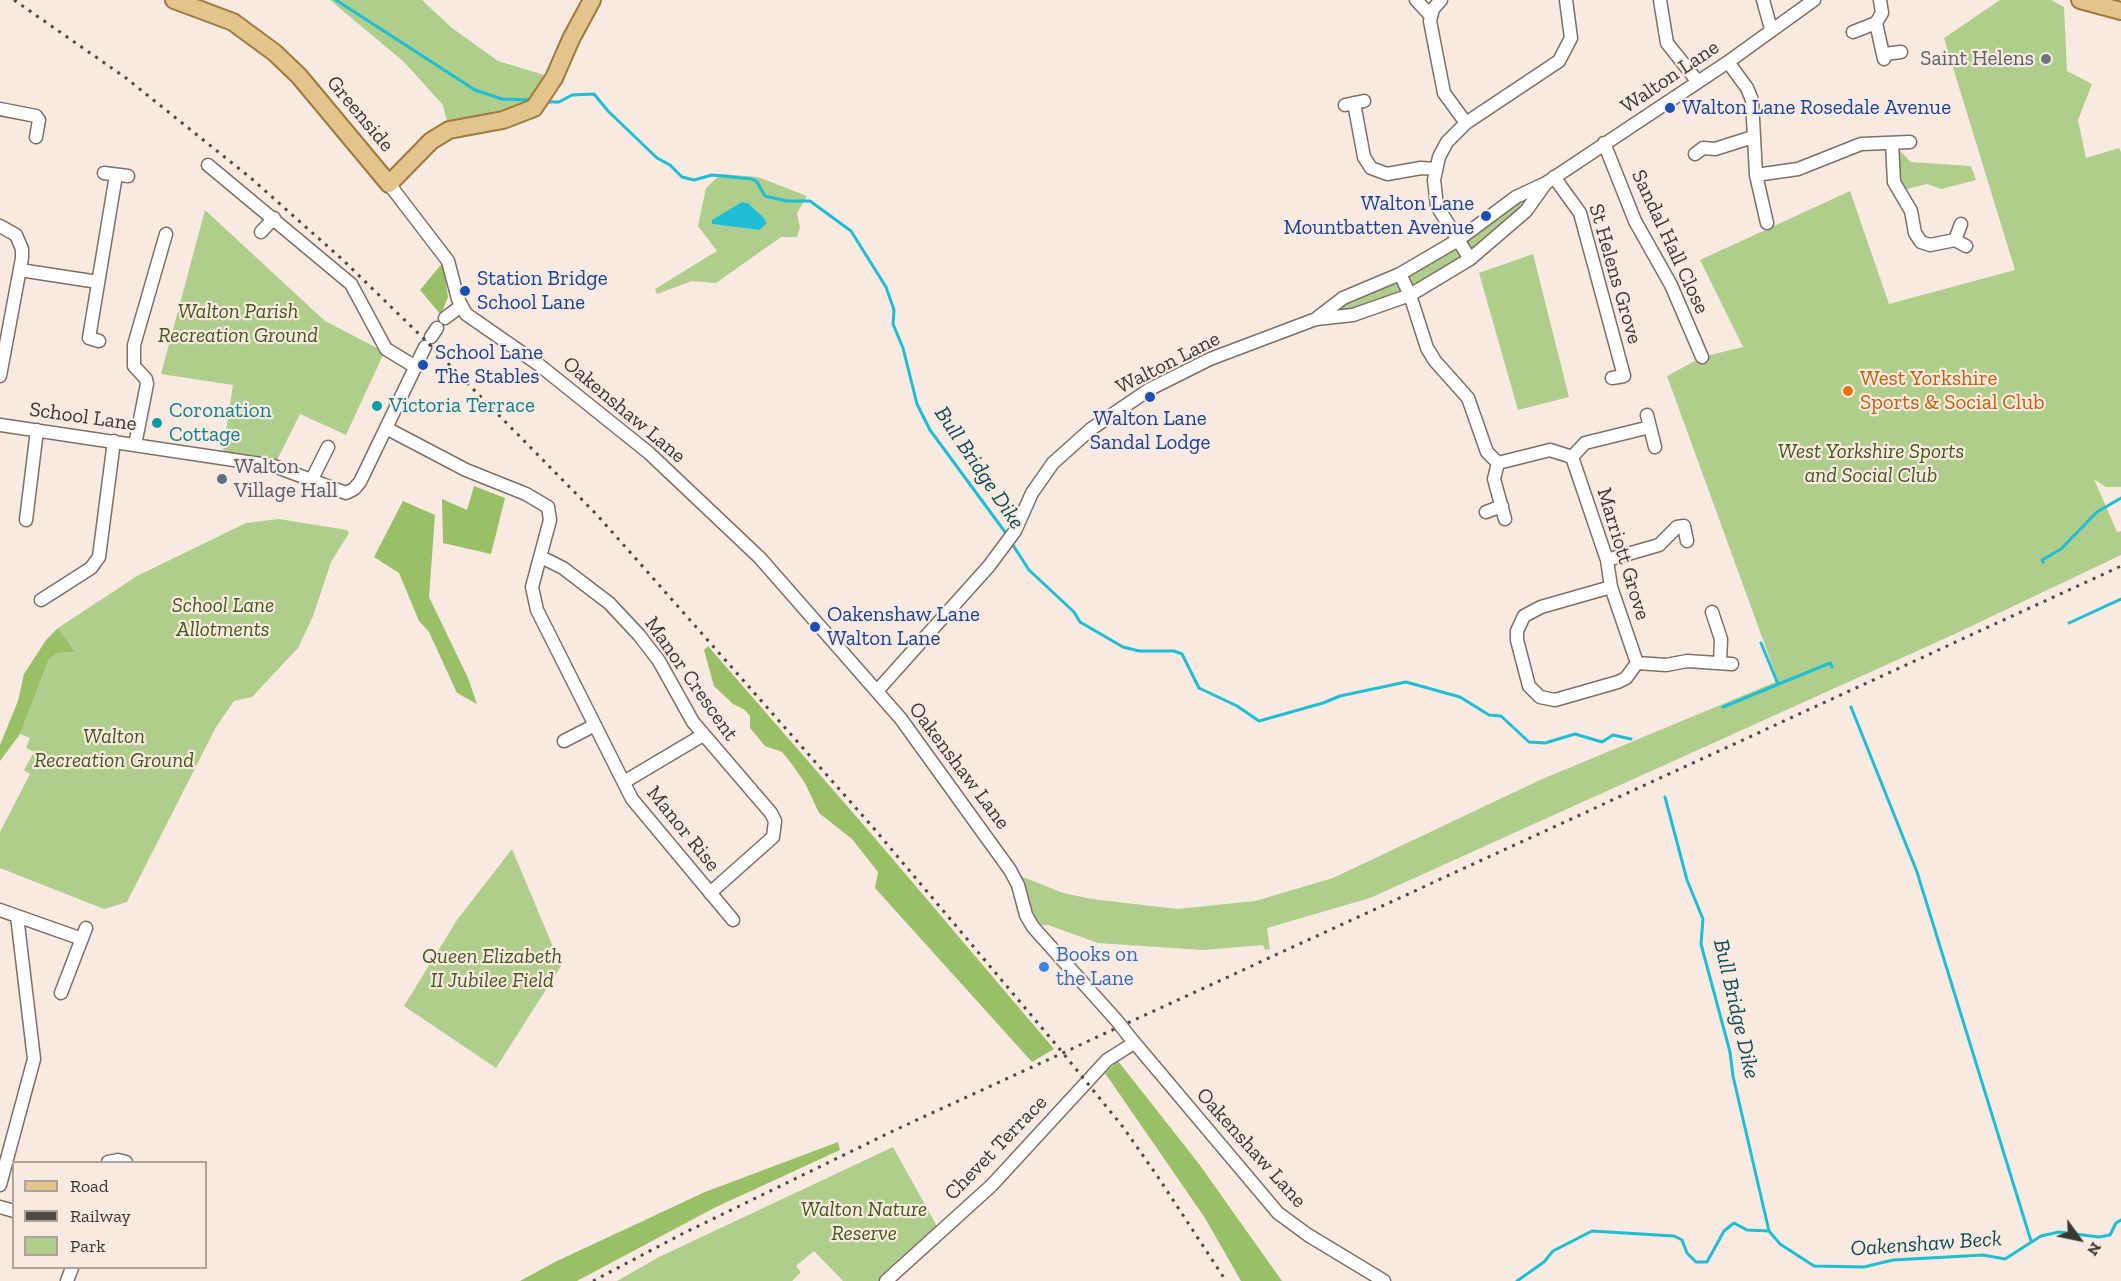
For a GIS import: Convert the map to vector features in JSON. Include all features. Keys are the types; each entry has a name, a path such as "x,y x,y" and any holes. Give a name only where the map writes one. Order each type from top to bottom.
{"main road":[{"name":"Greenside","path":"174,0 233,22 275,53 299,76 389,184"},
{"path":"389,184 431,141 449,130 502,120 525,113 540,101 592,0"},
{"path":"2080,0 2121,11"}],"street":[{"path":"1416,0 1430,15 1444,93 1466,123"},
{"path":"1430,15 1441,0"},
{"path":"1470,259 1437,206 1436,169 1447,142 1466,123 1560,61 1571,38 1566,0"},
{"path":"1660,0 1667,44 1698,82"},
{"path":"1763,0 1772,29"},
{"name":"Walton Lane","path":"1316,319 1343,298 1400,274 1458,240 1516,198 1550,180 1728,62 1814,0"},
{"path":"1853,32 1876,23 1882,14 1880,0"},
{"path":"1876,23 1884,57 1901,52"},
{"path":"1728,62 1747,88 1752,100 1756,175 1767,224"},
{"path":"1354,103 1364,157 1371,168 1387,174 1422,168 1436,169"},
{"path":"0,110 36,116 39,120 36,137"},
{"path":"1695,153 1703,148 1715,149 1753,137"},
{"path":"1756,175 1798,169 1861,144 1910,142"},
{"name":"Sandal Hall Close","path":"1604,143 1635,221 1671,285 1702,357"},
{"path":"1892,143 1891,172 1894,182 1911,211 1915,234 1921,242 1930,245 1960,243 1961,224"},
{"path":"208,165 351,284 378,324 386,349 414,366"},
{"path":"99,340 89,339 116,175"},
{"name":"Walton Lane","path":"877,691 926,638 1009,539 1032,493 1053,463 1091,429 1150,388 1210,359 1316,319 1353,315 1410,295 1470,259 1526,211 1550,180"},
{"name":"St Helens Grove","path":"1550,180 1580,213 1624,376 1612,378"},
{"name":"Greenside","path":"389,184 448,261 461,306"},
{"path":"261,232 274,218"},
{"path":"0,226 11,230 20,241 20,270 0,376"},
{"path":"135,445 147,384 146,379 134,366 134,345 166,234"},
{"path":"20,270 98,282"},
{"path":"1400,274 1410,295 1427,348 1435,362 1468,398 1483,445 1498,463"},
{"name":"School Lane","path":"0,425 274,466 340,492 354,489 386,428 414,366 435,333 461,306"},
{"name":"Oakenshaw Lane","path":"461,306 472,319 538,364 649,453 760,558 901,719 999,854 1018,885 1026,915 1033,927 1118,1022 1278,1213 1308,1235 1384,1281"},
{"path":"1498,463 1550,450 1572,457 1585,443 1648,421 1655,447"},
{"name":"Manor Rise","path":"386,428 466,470 526,494 548,507 550,520 532,588 533,598 640,811 733,920"},
{"path":"24,520 37,430"},
{"path":"41,600 52,589 91,568 99,558 114,441"},
{"path":"311,481 324,450"},
{"name":"Marriott Grove","path":"1572,457 1607,560 1611,586 1637,663"},
{"path":"1486,512 1504,513 1494,479 1498,463"},
{"path":"1607,560 1659,545 1671,532 1684,526 1687,541"},
{"name":"Manor Crescent","path":"541,557 563,568 609,603 639,635 659,661 685,710 771,813 775,821 773,837 710,893"},
{"path":"1611,586 1540,607 1524,616 1517,631 1517,640 1528,686 1540,697 1556,700 1618,682 1626,678 1637,663 1726,664 1712,612"},
{"path":"564,741 596,725"},
{"path":"624,783 704,735"},
{"path":"0,910 84,933 61,993"},
{"path":"0,1185 34,1059 17,916"},
{"name":"Chevet Terrace","path":"886,1281 992,1185 1107,1060 1131,1039"}],"green space":[{"path":"330,0 422,0 452,28 498,61 554,78 542,100 449,130 443,105 404,62"},
{"name":"West Yorkshire Sports and Social Club","path":"2000,0 2051,0 2064,7 2067,71 2092,84 2078,120 2086,158 2119,148 2121,152 2121,487 2106,487 2094,479 2117,532 2121,531 2121,555 1959,632 1370,898 1267,928 1270,949 1265,950 1263,945 1203,950 1098,943 1048,925 1038,925 1018,875 1063,893 1092,899 1177,909 1255,901 1333,878 1540,780 1778,681 1667,376 1702,357 1743,347 1700,260 1850,191 1889,304 2015,270 1944,38"},
{"path":"1892,143 1911,162 1971,166 1976,180 1941,189 1927,184 1899,191"},
{"path":"721,174 758,177 807,196 797,213 800,228 797,237 781,237 716,283 692,281 657,294 655,289 717,251 698,226 706,188","holes":["742,202 748,203 765,219 759,230 712,224"]},
{"path":"1546,183 1526,211 1410,295 1316,319 1400,274"},
{"name":"Walton Parish Recreation Ground","path":"205,210 325,321 377,348 383,355 346,435 300,414 274,466 222,457 233,385 161,374"},
{"path":"1533,254 1569,397 1518,410 1479,273"},
{"path":"443,262 448,297 441,315 420,290"},
{"path":"474,486 505,498 491,554 443,543 442,499 467,510"},
{"path":"403,501 435,515 429,597 468,678 477,704 457,693 429,632 419,621 399,573 374,557"},
{"path":"279,519 347,530 349,533 331,562 313,616 298,648 252,697 234,701 216,727 127,902 104,909 0,868 0,832 30,774 24,770 34,752 26,748 30,738 20,734 49,659 58,653 75,652 58,628 137,576 246,523"},
{"path":"58,628 75,652 58,653 49,659 20,734 0,761 0,745 18,701 24,674 46,640"},
{"path":"708,646 1054,1049 1032,1062 875,888 878,872 852,839 819,813 805,783 782,752 765,746 750,728 750,716 745,710 733,704 714,686 704,650"},
{"name":"Queen Elizabeth II Jubilee Field","path":"512,849 561,966 496,1068 404,1006 457,920"},
{"path":"1118,1061 1199,1164 1282,1281 1241,1281 1205,1218 1105,1073"},
{"path":"838,1142 840,1150 714,1208 577,1281 520,1281 555,1262 705,1192"},
{"name":"Walton Nature Reserve","path":"893,1147 938,1228 881,1281 843,1281 814,1251 796,1266 801,1272 792,1281 617,1281 659,1257"}],"water":[{"path":"742,202 748,203 765,219 766,224 759,230 712,224 712,220"}],"waterway":[{"name":"Bull Bridge Dike","path":"336,0 475,90 502,99 531,100"},
{"name":"Bull Bridge Dike","path":"547,102 559,102 572,95 594,94 608,111 657,158 670,165 682,177 694,180 712,175 752,179 757,182 765,196 787,201 810,201 851,231 886,287 894,310 893,324 903,348 917,404 930,430 1008,536"},
{"path":"2043,562 2042,560 2061,549 2097,512 2121,498"},
{"name":"Bull Bridge Dike","path":"1011,542 1029,570 1074,612 1080,622 1123,647 1139,651 1174,651 1182,654 1199,688 1237,706 1259,721 1340,696 1406,682 1460,697 1489,715 1501,716 1529,742 1545,743 1575,734 1602,742 1613,735 1631,739"},
{"path":"2069,623 2121,599"},
{"path":"1761,643 1778,684"},
{"path":"1723,707 1830,663 1832,667"},
{"path":"1851,707 1917,872 2031,1241"},
{"name":"Bull Bridge Dike","path":"1665,797 1687,880 1703,919 1701,944 1730,1052 1733,1076 1769,1231 1780,1244 1814,1266 1864,1267 1893,1260 1983,1255 2005,1259 2041,1236 2059,1232 2099,1237 2110,1235 2116,1223 2121,1220"},
{"path":"1517,1281 1544,1262 1553,1251 1592,1231 1674,1236 1682,1240 1687,1253 1696,1262 1707,1262 1724,1231 1734,1223 1747,1230 1769,1231"}],"railway":[{"path":"14,0 126,78 252,179 344,261 598,516 871,825 1058,1047 1123,1127 1226,1281"},
{"path":"593,1281 682,1234 893,1131 2121,566"}],"place":[{"name":"Saint Helens","path":"2046,59"},
{"name":"Walton Lane Rosedale Avenue","path":"1670,108"},
{"name":"Walton Lane Mountbatten Avenue","path":"1486,216"},
{"name":"Station Bridge School Lane","path":"465,291"},
{"name":"School Lane The Stables","path":"423,365"},
{"name":"West Yorkshire Sports & Social Club","path":"1848,391"},
{"name":"Walton Lane Sandal Lodge","path":"1150,397"},
{"name":"Victoria Terrace","path":"377,406"},
{"name":"Coronation Cottage","path":"157,423"},
{"name":"Walton Village Hall","path":"222,479"},
{"name":"Oakenshaw Lane Walton Lane","path":"815,627"},
{"name":"Books on the Lane","path":"1044,967"}],"park label":[{"name":"School Lane Allotments","path":"223,618"},
{"name":"Walton Recreation Ground","path":"114,749"}],"water label":[{"name":"Oakenshaw Beck","path":"1926,1244"}]}
